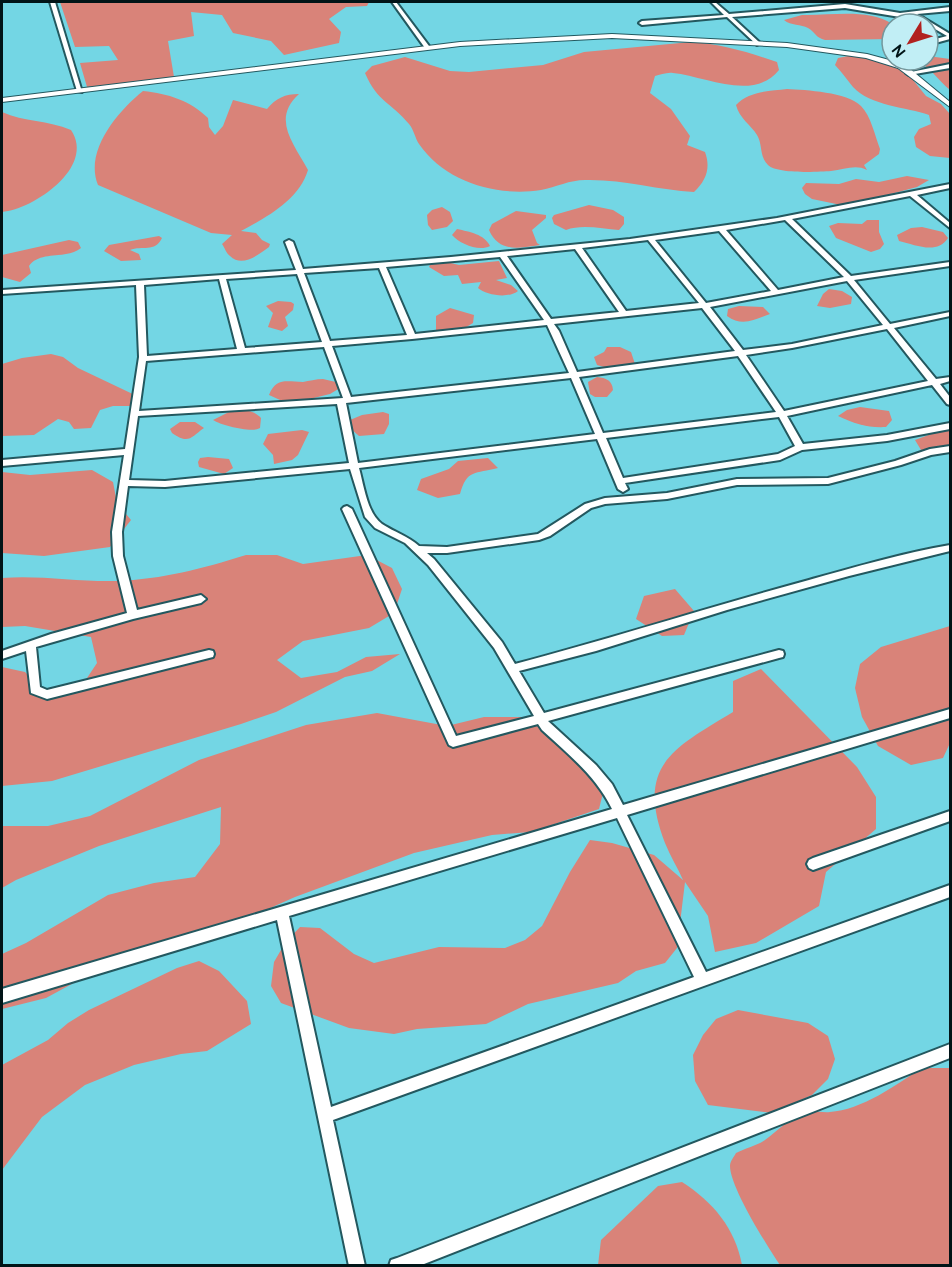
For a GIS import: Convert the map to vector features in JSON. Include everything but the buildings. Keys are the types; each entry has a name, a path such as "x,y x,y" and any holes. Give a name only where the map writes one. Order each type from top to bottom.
{"street":[{"path":"52,2 80,91"},
{"path":"394,2 427,47"},
{"path":"713,2 757,43"},
{"path":"813,2 819,8"},
{"path":"642,23 845,6 880,13"},
{"path":"928,12 951,9"},
{"path":"2,100 488,41 612,36 757,43 845,52 880,59"},
{"path":"909,73 951,66"},
{"path":"909,73 951,105"},
{"path":"2,292 301,273 650,238 721,229 951,186"},
{"path":"912,194 951,226"},
{"path":"786,217 849,279 951,402"},
{"path":"721,229 776,292"},
{"path":"650,238 705,305 740,353 783,414 800,447"},
{"path":"289,242 328,344 344,401 354,466 368,515 378,526 408,541 418,549 498,645 546,727 600,777 621,811 703,980"},
{"path":"577,246 624,314"},
{"path":"502,254 549,322 602,436 621,485 780,457 800,447 838,445 896,437 951,426"},
{"path":"381,264 412,337"},
{"path":"143,360 412,337 705,305 849,279 951,264"},
{"path":"222,278 242,351"},
{"path":"133,615 118,556 117,532 143,360 140,282"},
{"path":"135,414 344,401 574,375 792,346 951,314"},
{"path":"124,483 165,484 354,466 783,414 951,379"},
{"path":"418,549 447,550 539,537 588,506 605,501 667,496 736,482 828,481 898,463 930,452 951,449"},
{"path":"2,463 128,452"},
{"path":"347,508 453,742 779,654"},
{"path":"512,669 596,647 727,606 849,572 951,548"},
{"path":"2,656 51,638 201,599"},
{"path":"31,646 35,690 47,695 209,654"},
{"path":"2,996 951,713"},
{"path":"813,864 951,816"},
{"path":"326,1116 951,891"},
{"path":"282,912 357,1266"},
{"path":"397,1266 951,1051"}],"shaded area":[{"path":"60,2 369,2 367,6 346,7 329,19 341,32 339,43 284,55 271,41 233,33 222,15 191,12 194,36 168,41 174,77 87,87 80,63 118,60 109,46 75,47"},
{"path":"860,14 872,16 880,18 880,39 825,40 808,28 784,20 802,15"},
{"path":"691,42 756,55 777,62 779,70 768,79 742,86 673,73 655,76 650,93 671,109 690,136 687,145 705,152 708,163 706,174 694,192 599,180 574,181 524,192 490,189 473,184 457,177 430,157 419,144 409,124 380,97 365,73 372,66 405,57 450,71 469,72 543,65 584,52"},
{"path":"853,55 880,60 880,72 907,72 926,96 941,104 950,114 950,158 930,156 916,147 914,137 919,129 931,124 929,115 879,102 860,93 835,65 838,58"},
{"path":"940,58 950,59 950,90 932,72 940,72"},
{"path":"787,89 836,95 855,101 861,106 870,121 880,149 879,154 864,165 867,170 854,167 831,171 798,172 780,170 768,165 763,158 757,135 740,114 736,105 753,94"},
{"path":"143,91 170,96 186,102 208,118 209,127 215,135 223,126 233,100 267,109 281,97 299,94 291,103 286,122 292,141 308,170 304,181 281,207 241,231 256,233 270,244 269,247 250,259 240,261 227,253 222,244 232,235 211,233 98,185 95,172 99,146 123,109"},
{"path":"2,112 71,130 77,144 75,158 69,171 58,184 30,203 2,212"},
{"path":"907,176 929,180 917,187 846,206 812,199 805,194 802,188 806,183 839,184 856,179 879,182"},
{"path":"589,205 613,210 624,217 624,224 619,230 586,227 566,230 554,224 552,218 554,215"},
{"path":"442,207 450,212 453,221 447,227 432,230 428,225 427,215 432,210"},
{"path":"516,211 546,215 546,218 532,230 540,245 504,246 493,237 489,230 492,224"},
{"path":"867,220 879,220 879,232 884,244 880,249 871,252 836,238 829,226 838,223 862,224"},
{"path":"922,227 943,232 948,238 938,246 932,247 899,241 897,235 911,228"},
{"path":"457,229 480,236 490,246 475,248 465,244 452,235"},
{"path":"159,236 162,238 156,246 130,250 139,254 141,260 121,261 104,251 109,245"},
{"path":"69,240 78,242 81,248 68,254 46,256 34,261 29,266 31,273 20,282 2,277 2,255"},
{"path":"438,260 459,265 499,261 507,278 496,280 511,285 518,291 509,295 497,295 486,293 478,288 481,282 462,284 458,275 444,276 429,267 432,261"},
{"path":"829,289 842,291 852,297 851,304 830,308 817,306 823,294"},
{"path":"278,301 294,304 293,310 285,317 288,326 282,331 268,327 273,313 266,306"},
{"path":"739,306 763,307 770,314 743,322 727,316 728,309"},
{"path":"450,308 474,315 473,323 463,329 436,331 436,316"},
{"path":"607,347 620,347 631,352 636,367 611,369 597,365 594,357 604,352"},
{"path":"51,354 63,357 78,368 139,397 142,406 113,406 100,410 91,428 74,429 69,422 58,419 34,435 2,436 2,364 22,358"},
{"path":"597,377 606,379 611,384 613,390 607,397 595,397 590,394 588,382"},
{"path":"323,379 340,383 340,388 330,394 289,404 269,395 279,383"},
{"path":"860,407 889,411 892,420 886,427 873,427 838,416 847,410"},
{"path":"238,410 251,411 261,418 260,428 251,430 237,428 213,420"},
{"path":"383,412 389,414 389,424 384,434 359,436 351,429 350,420 362,415"},
{"path":"180,422 195,422 204,428 193,437 182,439 170,429"},
{"path":"950,427 950,453 921,450 915,440"},
{"path":"302,430 309,432 298,455 292,460 274,464 273,455 263,444 268,434"},
{"path":"200,458 229,459 233,468 224,474 199,467"},
{"path":"488,458 498,468 469,476 460,494 438,498 417,490 421,479 449,469 458,461"},
{"path":"92,470 113,482 117,503 131,520 110,547 44,556 2,553 2,472 30,475"},
{"path":"246,555 277,555 303,564 367,555 392,568 402,589 394,613 369,628 303,641 277,660 301,678 337,672 366,657 400,654 372,671 345,677 276,712 241,724 52,781 2,786 2,667 25,672 43,690 79,690 97,663 91,637 25,626 2,627 2,578 134,580 182,572"},
{"path":"675,589 694,611 684,635 662,636 636,619 644,596"},
{"path":"950,626 950,743 943,758 911,765 878,746 862,717 855,688 860,664 881,647"},
{"path":"761,669 857,767 876,797 876,829 826,872 819,906 756,943 715,952 708,916 685,882 677,948 665,963 636,971 618,983 528,1004 486,1024 417,1029 394,1034 349,1028 281,1003 271,986 274,962 285,943 300,927 320,928 354,954 374,963 439,947 505,948 525,940 542,926 570,872 590,840 612,843 654,855 683,880 665,843 657,816 655,795 658,777 666,762 678,749 733,712 733,681"},
{"path":"377,713 447,726 484,717 522,717 584,754 607,777 599,809 531,832 492,835 414,853 295,897 214,933 129,953 46,998 2,1009 2,954 26,943 108,895 154,883 195,877 220,844 221,807 99,846 2,888 2,826 48,826 90,816 199,760 306,725"},
{"path":"199,961 219,971 247,1001 251,1024 207,1051 181,1054 134,1065 85,1085 42,1117 2,1170 2,1065 48,1040 68,1023 89,1010 177,968"},
{"path":"738,1010 808,1023 828,1036 835,1059 828,1079 812,1095 772,1113 708,1105 695,1081 693,1055 703,1035 716,1019"},
{"path":"921,1068 950,1068 950,1265 780,1265 736,1188 730,1166 736,1153 762,1142 787,1122 803,1113 830,1112 854,1107 878,1096"},
{"path":"682,1182 703,1198 721,1217 734,1239 742,1265 598,1265 601,1240 658,1186"}]}
